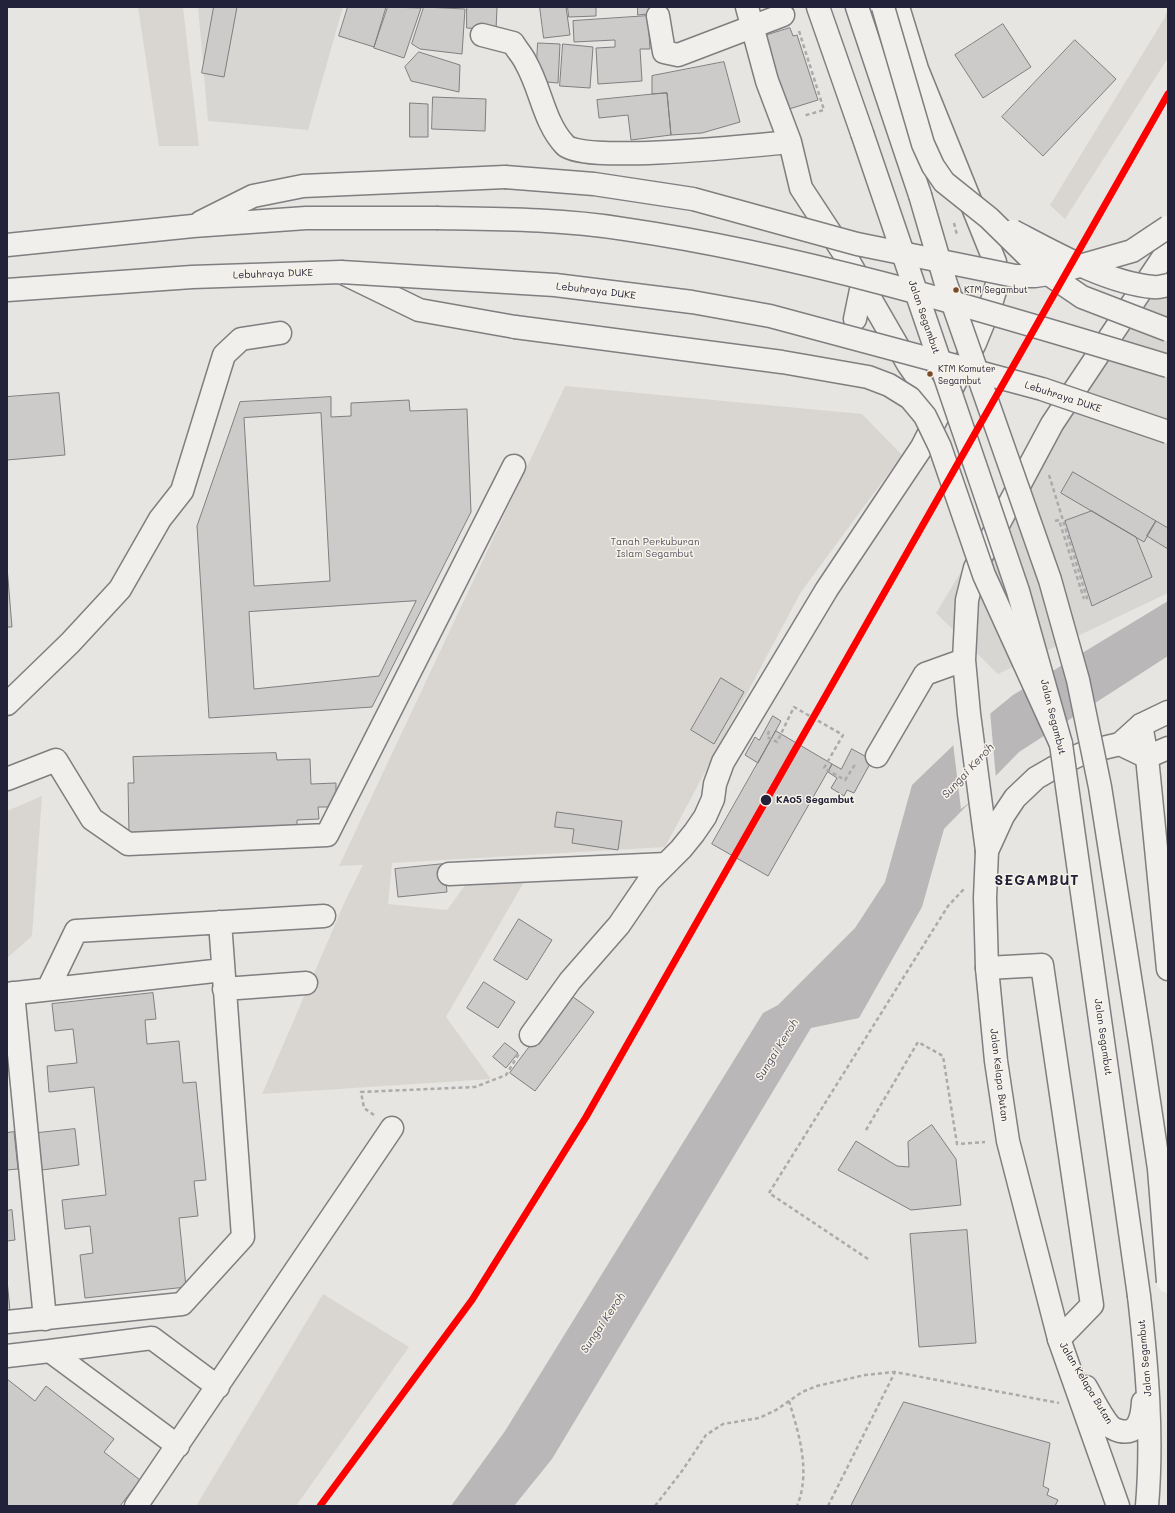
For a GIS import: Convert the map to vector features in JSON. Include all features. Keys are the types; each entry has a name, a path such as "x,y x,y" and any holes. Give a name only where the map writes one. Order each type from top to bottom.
{"main road":[{"path":"857,7 920,195 946,284 1050,580 1078,680 1100,787 1159,1169 1168,1282"},
{"path":"882,7 902,121 920,195"},
{"path":"882,7 923,144 933,166 944,182 989,218 1041,269 1082,297 1168,330"},
{"path":"531,1035 570,981 619,925 649,881 681,849 704,817 713,799 723,762 827,589 922,447 975,343 991,304 997,284 995,262 917,69 898,7"},
{"name":"Jalan Segambut","path":"817,12 1018,591 1061,744 1139,1296 1146,1359 1150,1429 1147,1506"},
{"path":"658,16 664,52 678,55 749,17 783,15"},
{"path":"749,17 767,82 787,132 801,188 862,285 908,364 940,410"},
{"path":"482,35 513,43 526,63 554,131 566,147 592,153 679,152 787,132"},
{"path":"193,226 254,196 303,186 505,177 594,184 693,199 857,244 1015,276 1035,276 1055,273 1132,251 1168,227"},
{"path":"7,245 193,226 306,218 530,220 622,228 796,261 993,313 1168,366"},
{"path":"989,218 1057,255 1116,279 1154,287 1168,285"},
{"name":"Jalan Kelapa Butan","path":"1118,1506 1059,1339 1008,1141 996,1061 987,968 987,851 969,714 964,660 967,600 975,568 1052,424 1168,250"},
{"path":"341,272 419,310 515,327 782,362 868,377 889,385 910,398 925,416 940,447 984,575 1061,744"},
{"name":"Lebuhraya DUKE","path":"7,290 192,277 341,272 555,286 692,302 770,316 1042,389 1168,432"},
{"path":"855,319 862,285"},
{"path":"7,704 70,643 120,589 160,519 182,491 224,355 241,339 280,333"},
{"path":"7,779 56,760 92,819 128,844 327,835 514,466"},
{"path":"877,756 925,674 964,660"},
{"path":"987,851 1002,816 1015,798 1036,778 1062,763 1080,755 1120,744 1141,725 1168,712"},
{"path":"1141,725 1148,757 1168,969"},
{"path":"1120,744 1148,757 1168,748"},
{"path":"449,874 666,864"},
{"path":"48,989 76,932 324,916"},
{"path":"7,1322 182,1304 243,1237 223,980 220,922"},
{"path":"987,968 1042,965 1092,1305 1059,1339"},
{"path":"45,1319 10,993 48,989 223,980 306,983"},
{"path":"136,1506 392,1128"},
{"path":"7,1356 50,1352 152,1338 218,1387"},
{"name":"Jalan Kelapa Butan","path":"1059,1339 1110,1426 1126,1432 1138,1426 1142,1417 1146,1359"},
{"path":"50,1352 178,1446"}],"path":[{"path":"783,15 798,29 824,110 787,132"},
{"path":"1036,454 1048,472 1087,598 1084,599 1060,520 1055,521"},
{"path":"770,738 777,742 794,708 843,735 824,768 844,780 863,753 877,756"},
{"path":"868,1259 769,1193 948,906 966,886 986,875"},
{"path":"392,1128 364,1108 361,1092 475,1087 506,1075 531,1035"},
{"path":"866,1130 918,1042 943,1056 957,1144 1008,1141"},
{"path":"654,1506 682,1471 706,1435 723,1424 759,1418 776,1410 802,1392 817,1386 865,1375 895,1372 1083,1408"},
{"path":"828,1506 895,1372"},
{"path":"789,1401 799,1435 803,1467 800,1499 797,1506"}],"shaded area":[{"path":"198,7 343,7 308,130 208,121"},
{"path":"1168,229 1168,593 998,674 936,613"}],"green space":[{"path":"138,7 183,7 199,146 159,146"},
{"path":"1168,9 1168,58 1065,219 1050,205 1164,19"},
{"name":"Tanah Perkuburan Islam Segambut","path":"565,386 862,414 902,455 801,592 665,847 392,863 388,904 447,910 469,880 528,875 446,1017 491,1079 262,1094 346,899 363,865 339,866"},
{"path":"42,796 32,936 7,958 7,811"},
{"path":"323,1294 409,1347 296,1506 196,1506"}],"water":[{"name":"Sungai Keroh","path":"1168,601 1168,656 1019,752 944,829 922,907 859,1018 811,1028 552,1459 514,1506 451,1506 505,1431 763,1013 778,1005 855,928 885,882 912,785 964,735 1013,695"}],"pier":[{"path":"990,711 996,779 983,792 961,809 953,743"}],"building":[{"path":"214,7 237,7 224,77 202,73"},
{"path":"348,7 386,7 374,47 339,36"},
{"path":"388,7 421,8 404,58 374,48"},
{"path":"424,7 465,9 462,54 420,49 412,44"},
{"path":"467,7 497,7 496,30 467,28"},
{"path":"540,7 566,7 570,35 544,38"},
{"path":"568,7 596,7 596,16 569,17"},
{"path":"638,7 667,7 667,12 638,15"},
{"path":"648,16 650,49 640,49 642,81 598,84 596,48 615,47 615,40 574,42 573,21"},
{"path":"1003,24 1031,67 983,98 955,55"},
{"path":"790,28 793,36 797,35 818,100 789,109 785,96 779,98 761,37"},
{"path":"1075,40 1116,79 1043,156 1002,117"},
{"path":"538,43 560,44 558,83 536,81"},
{"path":"563,44 593,47 590,88 560,86"},
{"path":"419,52 460,65 459,92 411,81 405,67"},
{"path":"724,62 740,122 702,133 671,135 667,93 652,94 652,76"},
{"path":"667,93 671,135 631,140 628,115 599,118 597,100"},
{"path":"433,97 486,99 485,131 432,129"},
{"path":"410,103 428,104 428,137 410,137"},
{"path":"59,393 65,455 7,460 7,397"},
{"path":"331,397 331,417 351,416 351,403 409,400 410,411 467,409 471,512 372,707 209,718 197,526 240,402"},
{"path":"321,413 330,581 254,586 244,418"},
{"path":"1073,472 1156,521 1144,542 1061,493"},
{"path":"1092,511 1136,537 1152,577 1092,606 1065,521"},
{"path":"1156,521 1168,528 1168,549 1147,536"},
{"path":"7,567 12,627 7,627"},
{"path":"416,601 379,676 254,689 249,612"},
{"path":"721,678 744,692 714,744 691,730"},
{"path":"773,716 781,721 758,763 745,755 755,737 759,740"},
{"name":"KA05 Segambut","path":"776,731 832,764 768,876 712,844"},
{"path":"852,749 872,760 854,793 847,790 844,796 831,788 837,778 828,772 832,764 841,769"},
{"path":"276,753 277,760 310,759 311,784 336,783 336,807 318,807 319,819 297,820 297,830 129,835 128,783 134,783 133,757"},
{"path":"557,812 622,821 618,850 572,843 574,829 555,827"},
{"path":"444,864 447,892 398,897 395,869"},
{"path":"519,919 552,940 527,980 494,960"},
{"path":"484,982 515,1002 498,1028 467,1008"},
{"path":"153,993 156,1019 145,1020 147,1044 179,1041 183,1083 196,1082 206,1180 194,1181 198,1216 179,1218 186,1287 85,1298 80,1255 93,1253 90,1226 65,1229 62,1200 106,1195 94,1087 49,1092 47,1066 77,1063 73,1029 55,1031 52,1004"},
{"path":"569,994 594,1012 535,1091 510,1073"},
{"path":"505,1043 518,1053 506,1068 493,1057"},
{"path":"932,1125 956,1159 961,1205 911,1210 838,1170 856,1141 897,1166 909,1167 908,1142"},
{"path":"75,1129 79,1165 42,1170 38,1133"},
{"path":"14,1132 18,1169 7,1170 7,1133"},
{"path":"12,1210 15,1240 7,1241 7,1211"},
{"path":"967,1230 976,1343 919,1347 910,1234"},
{"path":"7,1280 10,1311 7,1311"},
{"path":"7,1379 35,1401 46,1386 114,1439 104,1452 140,1480 120,1506 7,1506"},
{"path":"904,1402 1050,1443 1043,1486 1049,1489 1047,1495 1058,1500 1055,1506 851,1506"}],"transit line":[{"path":"320,1506 472,1300 586,1117 1168,94"}],"place":[{"name":"KTM Segambut","path":"956,290"},
{"name":"KTM Komuter Segambut","path":"930,374"},
{"name":"KA05 Segambut","path":"766,800"}],"district":[{"name":"SEGAMBUT","path":"1037,881"}]}
